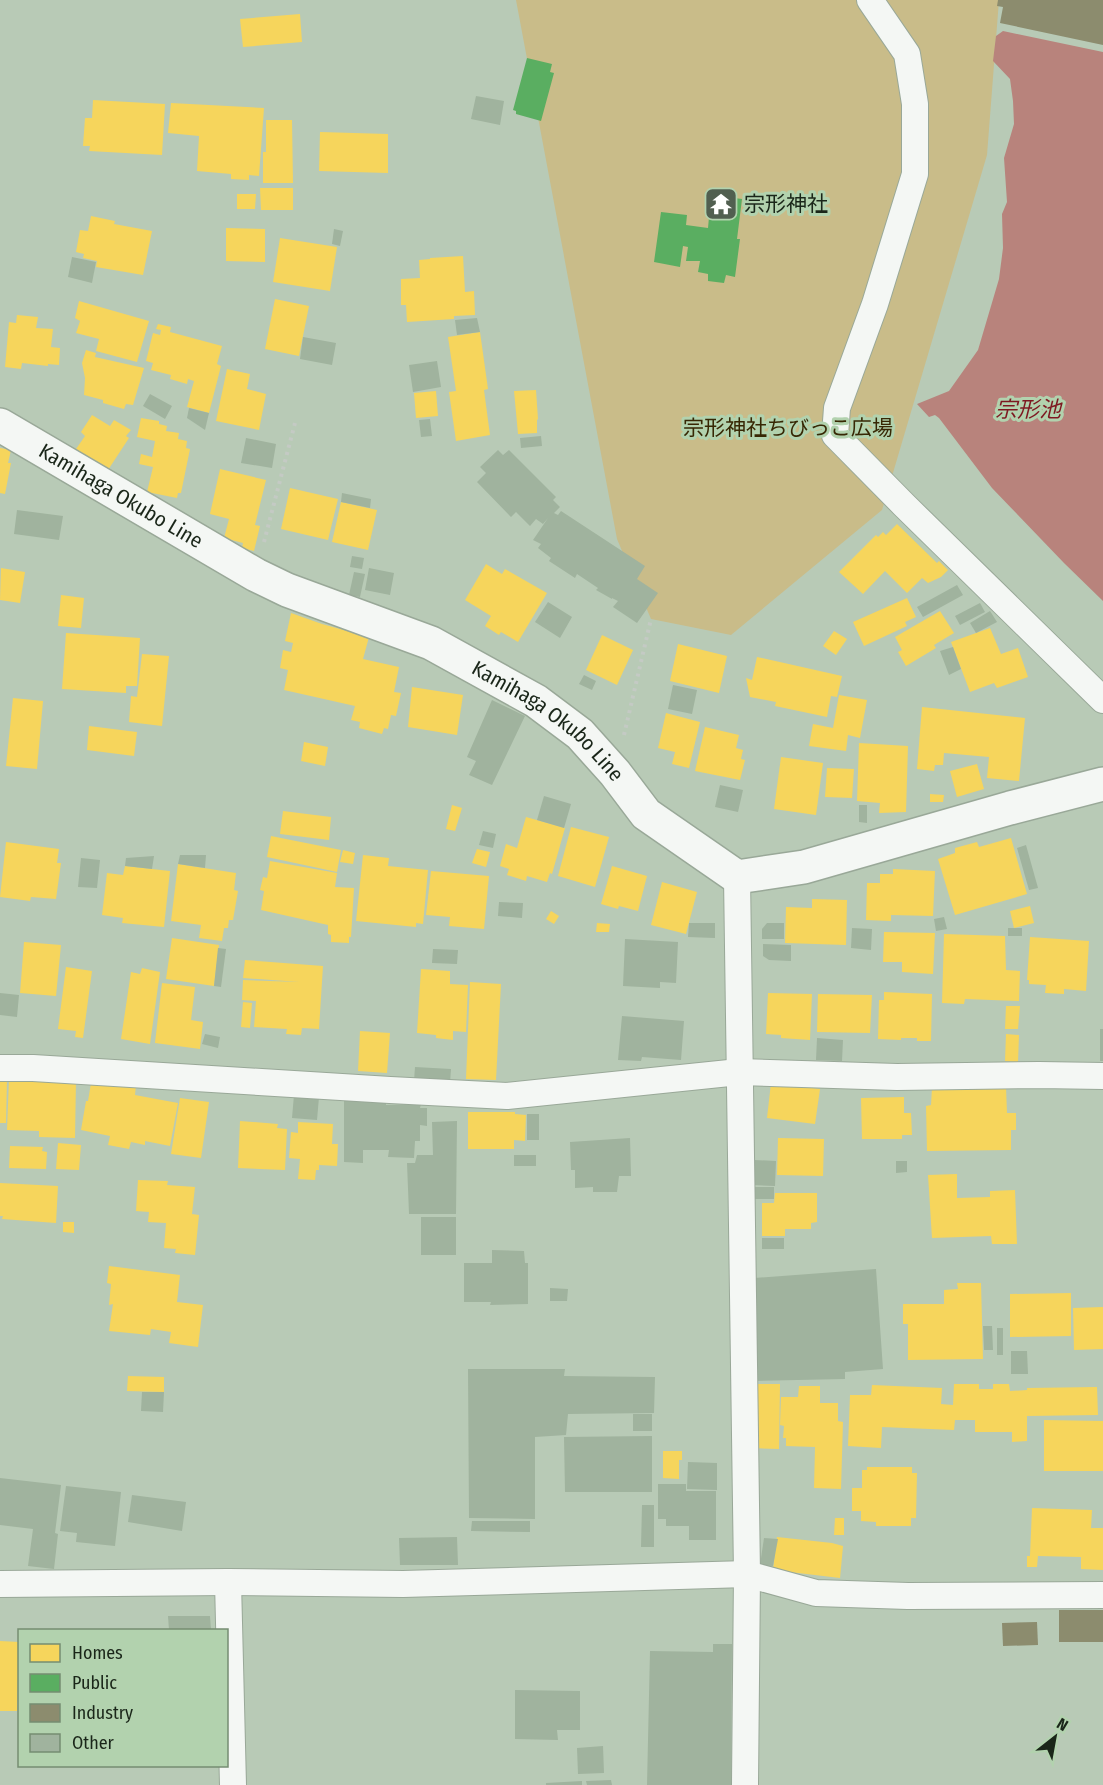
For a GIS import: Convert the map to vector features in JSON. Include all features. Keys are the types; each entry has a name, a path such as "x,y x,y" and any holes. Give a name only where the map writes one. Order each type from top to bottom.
{"main road":[{"name":"Kamihaga Okubo Line","path":"0,425 256,575 287,590 431,643 536,701 580,734 615,773 645,813 737,877"},
{"path":"737,877 804,867 1103,784"}],"street":[{"path":"870,0 907,54 915,104 915,174 875,304 837,408 835,435 903,505 1103,700"},
{"path":"737,877 747,1574 745,1785"},
{"path":"0,1068 33,1068 507,1096 739,1072 897,1077 1103,1076"},
{"path":"0,1584 228,1582 403,1584 747,1574 816,1593 908,1596 1103,1595"},
{"path":"228,1582 233,1785"}],"path":[{"path":"256,575 295,423"},
{"path":"615,773 651,619"}],"green space":[{"name":"宗形神社ちびっこ広場","path":"516,0 999,0 987,155 882,510 731,635 651,619 617,539"}],"water":[{"name":"宗形池","path":"1003,31 1103,52 1103,601 992,488 939,418 935,415 929,417 917,404 949,391 978,350 999,279 1003,248 1002,214 1007,202 1004,158 1014,124 1010,79 993,61 996,36"}],"building: Homes":[{"path":"300,14 302,42 243,47 240,19"},
{"path":"93,100 165,104 162,155 89,151 90,146 83,146 85,118 92,118"},
{"path":"171,103 264,108 259,176 249,175 249,180 231,179 231,174 197,171 199,136 168,133"},
{"path":"266,120 292,120 293,183 263,183"},
{"path":"320,132 388,134 388,173 319,171"},
{"path":"260,188 293,188 293,210 261,210"},
{"path":"237,194 256,194 255,209 237,209"},
{"path":"91,216 115,221 114,224 152,231 143,275 96,267 97,261 83,258 84,254 76,252 80,230 88,231"},
{"path":"226,228 265,229 265,262 226,261"},
{"path":"280,238 337,247 330,291 273,282"},
{"path":"463,256 465,292 474,291 475,315 454,316 454,319 407,322 406,305 401,305 401,279 420,278 419,260"},
{"path":"275,299 309,306 299,356 265,349"},
{"path":"79,301 149,321 137,362 96,351 99,339 76,333 80,321 75,318"},
{"path":"17,315 38,317 36,328 53,329 51,347 60,348 59,365 22,363 21,369 5,367 9,322 16,323"},
{"path":"158,324 171,327 170,332 222,346 217,364 221,366 209,413 187,407 194,381 188,379 187,384 170,379 171,375 151,370 153,363 146,361 153,333 160,335 161,330 156,329"},
{"path":"480,332 488,389 484,390 490,435 456,441 449,392 456,391 448,337"},
{"path":"86,350 96,353 95,357 144,368 133,405 126,404 124,409 84,395 85,378 82,363"},
{"path":"227,369 250,374 247,389 266,394 259,430 216,421"},
{"path":"536,390 537,433 518,434 514,391"},
{"path":"436,391 438,416 416,418 414,393"},
{"path":"92,415 110,426 114,420 131,430 126,436 129,438 108,470 76,449 85,436 81,432"},
{"path":"141,418 159,421 159,424 167,426 166,431 179,433 178,439 187,441 186,448 190,449 181,493 178,493 177,498 147,492 153,467 139,464 141,454 152,457 155,441 137,437"},
{"path":"0,448 11,450 5,494 0,493"},
{"path":"220,469 266,480 255,525 260,526 254,551 242,548 243,543 224,538 229,519 210,514"},
{"path":"290,488 338,499 328,540 281,529"},
{"path":"341,502 377,510 368,550 332,542"},
{"path":"897,524 937,563 939,561 948,570 941,577 928,583 922,578 907,593 885,571 863,594 839,572 876,535 878,537 883,532 886,535"},
{"path":"486,564 502,574 505,569 547,593 518,642 501,632 499,635 485,626 491,616 465,600"},
{"path":"1,568 25,572 20,603 0,600"},
{"path":"61,595 84,598 81,628 58,626"},
{"path":"907,598 916,617 905,622 907,626 864,646 853,622"},
{"path":"940,611 954,633 934,645 936,648 906,666 898,652 902,650 895,637"},
{"path":"291,613 369,637 363,659 399,667 394,692 401,693 396,716 391,715 388,729 384,728 382,734 359,728 360,722 351,720 355,706 284,690 288,670 280,668 283,650 291,652 293,643 285,641"},
{"path":"990,628 1001,654 1018,648 1028,677 997,688 994,683 970,692 951,642"},
{"path":"834,631 847,639 836,655 823,646"},
{"path":"66,633 140,638 137,686 126,686 126,693 62,689"},
{"path":"602,635 633,650 617,685 586,670"},
{"path":"678,644 727,656 719,693 670,681"},
{"path":"142,654 169,656 162,726 129,722 131,696 137,697"},
{"path":"757,657 842,676 837,697 831,696 827,717 775,706 776,702 750,697 746,678 752,680"},
{"path":"412,687 463,695 457,735 408,727"},
{"path":"839,695 867,700 860,738 848,735 846,751 809,746 813,724 833,728"},
{"path":"13,698 43,701 37,769 6,766"},
{"path":"922,707 1025,718 1019,781 987,778 989,757 944,753 943,765 935,765 934,771 917,769"},
{"path":"666,713 700,722 689,768 672,764 675,752 658,748"},
{"path":"89,726 137,732 134,756 87,750"},
{"path":"705,727 739,735 736,748 743,750 741,759 745,760 740,780 695,771"},
{"path":"304,742 328,747 325,766 301,761"},
{"path":"859,743 908,746 906,812 879,813 880,803 857,801"},
{"path":"781,757 823,763 816,815 774,809"},
{"path":"977,764 984,789 957,797 950,771"},
{"path":"827,768 854,769 852,798 825,797"},
{"path":"930,794 944,795 943,802 930,802"},
{"path":"452,805 462,808 455,831 446,829"},
{"path":"283,811 331,817 329,840 280,834"},
{"path":"526,817 565,828 552,874 550,873 547,882 527,876 526,881 507,875 509,869 500,866 506,844 517,848"},
{"path":"571,827 609,837 595,887 558,876"},
{"path":"271,836 341,850 337,872 267,857"},
{"path":"1011,838 1027,894 955,915 938,859 955,853 955,848 977,842 979,847"},
{"path":"6,842 59,849 57,863 61,863 56,899 31,897 30,901 0,897"},
{"path":"477,849 490,852 486,867 472,863"},
{"path":"343,850 355,853 353,864 340,862"},
{"path":"363,855 389,858 388,866 428,870 423,924 416,923 416,927 356,921"},
{"path":"270,861 337,873 335,887 354,888 349,943 331,942 328,925 261,910 264,891 260,890 263,877 267,878"},
{"path":"178,864 236,873 234,890 238,891 233,920 229,920 228,928 224,928 222,941 199,938 201,925 171,921"},
{"path":"125,866 170,871 164,927 122,923 123,918 102,915 107,873 123,875"},
{"path":"612,866 647,876 638,911 601,904"},
{"path":"893,869 935,871 933,916 891,915 891,921 866,920 867,883 880,883 880,874 893,874"},
{"path":"431,871 489,876 484,929 449,926 450,917 426,915"},
{"path":"662,882 697,892 686,934 651,925"},
{"path":"812,899 847,900 846,945 785,943 786,907 812,908"},
{"path":"1030,906 1034,923 1014,928 1010,911"},
{"path":"551,911 559,916 554,924 546,919"},
{"path":"597,923 610,924 609,932 596,932"},
{"path":"884,932 935,933 933,974 902,972 902,962 883,962"},
{"path":"944,934 1005,936 1006,970 1020,971 1019,1001 965,999 964,1004 942,1003"},
{"path":"1030,937 1089,941 1086,991 1064,989 1064,994 1045,993 1046,985 1029,984 1027,980"},
{"path":"172,938 219,945 214,986 166,979"},
{"path":"24,942 61,945 56,996 20,993"},
{"path":"245,960 323,966 319,1029 302,1028 301,1035 286,1034 287,1029 254,1027 256,1001 242,1000 243,980 300,982 243,978"},
{"path":"66,967 92,971 83,1038 75,1037 76,1031 58,1029"},
{"path":"142,968 160,972 150,1044 121,1039 131,972 140,974"},
{"path":"421,969 450,971 450,984 468,985 466,1032 453,1031 453,1040 417,1033"},
{"path":"470,982 501,984 496,1080 466,1079"},
{"path":"162,983 195,987 191,1020 203,1022 200,1049 155,1043"},
{"path":"884,992 932,994 931,1041 917,1041 917,1038 878,1039 879,1000 884,1000"},
{"path":"768,993 812,994 810,1040 781,1038 781,1035 766,1034"},
{"path":"818,994 872,995 870,1033 817,1032"},
{"path":"243,1002 252,1003 250,1028 241,1027"},
{"path":"1006,1006 1020,1006 1018,1029 1005,1029"},
{"path":"360,1031 390,1033 387,1073 358,1071"},
{"path":"1006,1034 1019,1035 1018,1062 1005,1061"},
{"path":"92,1077 136,1085 135,1095 178,1103 170,1146 145,1141 145,1145 131,1142 129,1149 108,1145 110,1136 81,1130"},
{"path":"0,1079 7,1079 6,1123 0,1123"},
{"path":"9,1079 76,1080 75,1138 39,1137 39,1131 7,1130"},
{"path":"771,1083 820,1089 815,1124 767,1118"},
{"path":"1006,1087 1007,1113 1016,1113 1016,1130 1011,1130 1011,1150 927,1151 926,1106 931,1105 932,1088"},
{"path":"904,1097 904,1113 911,1113 912,1135 902,1135 902,1139 862,1139 861,1098"},
{"path":"180,1098 209,1102 201,1158 171,1154"},
{"path":"468,1112 515,1112 515,1114 526,1115 525,1141 514,1140 514,1149 468,1149"},
{"path":"240,1121 278,1124 277,1128 287,1129 285,1170 238,1168"},
{"path":"298,1122 333,1124 332,1144 338,1144 337,1166 319,1165 315,1180 298,1179 300,1159 289,1158 291,1132 298,1133"},
{"path":"778,1138 824,1139 823,1176 777,1175"},
{"path":"58,1143 81,1145 79,1170 56,1169"},
{"path":"10,1146 43,1147 42,1151 47,1152 46,1169 9,1168"},
{"path":"957,1174 957,1198 990,1197 990,1191 1015,1190 1017,1244 992,1244 991,1236 932,1238 928,1175"},
{"path":"138,1180 168,1181 167,1185 195,1187 192,1214 199,1215 195,1255 175,1253 176,1249 164,1248 166,1223 148,1222 149,1212 136,1211"},
{"path":"0,1183 58,1186 56,1223 2,1219 3,1216 0,1216"},
{"path":"775,1193 817,1193 817,1222 811,1223 811,1229 785,1229 785,1236 762,1236 762,1203 774,1203"},
{"path":"63,1222 74,1222 74,1233 63,1232"},
{"path":"109,1266 180,1275 177,1302 203,1305 198,1347 169,1343 171,1332 151,1329 150,1335 109,1331 113,1304 109,1305 111,1284 107,1283"},
{"path":"957,1283 981,1283 983,1359 908,1360 908,1324 903,1324 903,1304 944,1304 944,1290 958,1289"},
{"path":"1071,1293 1071,1336 1010,1337 1010,1294"},
{"path":"1103,1307 1103,1349 1074,1350 1073,1308"},
{"path":"128,1376 164,1377 164,1392 127,1391"},
{"path":"753,1384 780,1384 779,1449 751,1448"},
{"path":"954,1384 979,1384 979,1389 993,1389 993,1384 1009,1384 1010,1391 1027,1390 1027,1388 1097,1387 1098,1415 1027,1416 1027,1441 1012,1442 1012,1432 975,1432 975,1420 955,1420 954,1430 882,1427 881,1448 848,1446 850,1395 871,1395 872,1385 942,1388 941,1404 953,1405"},
{"path":"799,1386 820,1386 820,1403 838,1403 838,1421 843,1422 841,1489 814,1488 815,1447 786,1446 786,1438 783,1438 784,1426 780,1425 781,1397 798,1397"},
{"path":"1044,1420 1103,1421 1103,1471 1044,1471"},
{"path":"663,1451 682,1451 682,1460 679,1460 679,1479 663,1478"},
{"path":"867,1467 912,1467 912,1473 917,1473 916,1518 911,1518 911,1526 876,1526 876,1522 861,1521 861,1511 852,1511 852,1488 862,1488 862,1470 867,1470"},
{"path":"1032,1508 1092,1510 1091,1528 1103,1528 1103,1570 1081,1569 1081,1557 1038,1556 1037,1567 1027,1567 1027,1556 1030,1556"},
{"path":"835,1518 844,1518 844,1535 834,1535"},
{"path":"777,1537 843,1546 840,1578 773,1570"},
{"path":"0,1641 18,1642 17,1711 0,1711"}],"building: Public":[{"path":"527,58 552,64 550,72 554,73 541,121 516,114 513,110"},
{"path":"711,195 742,199 735,277 726,275 724,283 708,281 708,274 698,272 700,261 686,261 688,247 683,246 680,267 654,262 661,212 687,215 686,225 708,228"}],"building: Industry":[{"path":"998,0 1103,0 1103,45 1000,23 1003,7 997,6"},
{"path":"1059,1610 1103,1610 1103,1642 1059,1642"},
{"path":"1037,1622 1038,1645 1003,1646 1002,1623"}],"building: Other":[{"path":"476,96 504,101 500,125 471,119"},
{"path":"334,229 343,231 340,246 332,244"},
{"path":"72,257 96,262 92,283 68,277"},
{"path":"477,318 480,332 457,335 455,320"},
{"path":"303,337 336,343 332,365 300,359"},
{"path":"437,361 441,387 413,392 409,365"},
{"path":"150,394 172,406 165,419 143,406"},
{"path":"189,408 209,413 205,430 187,418"},
{"path":"430,419 432,436 421,437 419,420"},
{"path":"541,436 542,446 521,448 520,438"},
{"path":"246,438 276,444 272,468 241,463"},
{"path":"498,450 503,455 509,450 556,497 553,500 560,507 554,513 558,515 561,511 645,566 637,579 658,593 637,623 613,607 618,601 596,590 598,588 577,574 575,578 549,561 551,558 538,548 541,544 533,540 548,518 543,524 536,519 530,526 516,512 511,517 477,482 486,473 480,467"},
{"path":"342,493 371,499 370,508 341,502"},
{"path":"17,510 63,516 59,540 14,534"},
{"path":"352,556 364,558 362,569 350,567"},
{"path":"369,568 394,573 390,595 365,590"},
{"path":"354,572 365,574 360,597 349,595"},
{"path":"957,585 963,595 923,617 917,607"},
{"path":"548,602 572,617 560,638 535,622"},
{"path":"980,603 985,612 960,625 955,616"},
{"path":"990,611 997,622 976,633 970,623"},
{"path":"953,647 961,669 949,675 940,651"},
{"path":"584,675 596,681 592,690 579,684"},
{"path":"673,685 697,690 692,714 668,709"},
{"path":"492,700 525,716 492,785 469,775 476,761 467,757"},
{"path":"720,785 743,790 738,812 715,807"},
{"path":"544,796 571,804 564,828 537,820"},
{"path":"859,805 867,805 867,823 859,822"},
{"path":"483,831 496,834 493,848 479,845"},
{"path":"1026,845 1038,888 1029,890 1017,848"},
{"path":"180,855 206,855 205,868 178,864"},
{"path":"154,856 152,869 125,866 126,858"},
{"path":"81,858 100,860 97,888 78,887"},
{"path":"499,902 523,903 522,918 498,916"},
{"path":"944,917 947,929 936,931 934,919"},
{"path":"689,923 715,923 715,938 688,937"},
{"path":"767,923 784,923 784,939 762,939 762,929"},
{"path":"852,928 872,929 871,950 851,948"},
{"path":"1008,928 1022,928 1022,936 1008,936"},
{"path":"625,939 678,942 676,983 660,982 660,988 623,986"},
{"path":"763,944 791,945 791,961 769,960 763,956"},
{"path":"218,948 226,949 221,987 214,986"},
{"path":"433,949 458,950 457,964 432,963"},
{"path":"0,993 19,995 17,1017 0,1015"},
{"path":"622,1016 684,1021 681,1060 642,1057 641,1061 618,1060"},
{"path":"1100,1029 1103,1029 1103,1061 1100,1061"},
{"path":"205,1034 220,1037 218,1048 202,1044"},
{"path":"817,1038 843,1040 842,1061 816,1060"},
{"path":"415,1067 451,1069 450,1083 414,1081"},
{"path":"294,1095 319,1097 317,1120 292,1118"},
{"path":"344,1099 386,1100 386,1105 421,1104 420,1108 427,1108 427,1126 420,1125 420,1141 415,1141 414,1158 388,1157 389,1150 363,1150 363,1163 344,1162"},
{"path":"527,1114 539,1114 539,1140 527,1140"},
{"path":"457,1121 456,1214 409,1214 407,1163 415,1163 417,1155 433,1155 432,1122"},
{"path":"630,1138 631,1176 619,1176 617,1192 593,1192 593,1187 575,1188 575,1170 571,1170 570,1142"},
{"path":"514,1155 536,1155 536,1166 514,1166"},
{"path":"754,1160 776,1161 775,1186 752,1185"},
{"path":"896,1161 907,1161 907,1172 896,1173"},
{"path":"753,1187 774,1187 774,1199 752,1199"},
{"path":"421,1217 456,1217 456,1255 421,1255"},
{"path":"762,1238 784,1238 784,1249 762,1249"},
{"path":"492,1250 524,1251 525,1263 528,1263 528,1304 490,1305 491,1302 464,1302 464,1263 492,1263"},
{"path":"876,1269 883,1369 845,1372 845,1379 752,1381 754,1278"},
{"path":"550,1288 568,1289 567,1301 550,1301"},
{"path":"983,1326 992,1326 993,1350 984,1350"},
{"path":"997,1328 1003,1328 1003,1355 997,1355"},
{"path":"1011,1351 1027,1351 1028,1374 1011,1374"},
{"path":"468,1369 565,1369 564,1376 655,1377 654,1413 568,1414 566,1435 535,1437 535,1519 469,1518"},
{"path":"142,1392 164,1392 163,1412 141,1411"},
{"path":"633,1414 652,1414 652,1431 633,1431"},
{"path":"652,1436 652,1492 565,1492 564,1437"},
{"path":"688,1462 717,1463 717,1490 687,1489"},
{"path":"0,1478 61,1485 55,1533 58,1534 54,1569 28,1566 33,1529 0,1525"},
{"path":"658,1484 686,1484 686,1491 716,1491 716,1540 689,1540 689,1526 666,1526 666,1519 658,1519"},
{"path":"66,1486 121,1492 115,1546 76,1542 77,1533 60,1531"},
{"path":"132,1495 186,1502 182,1531 128,1522"},
{"path":"642,1505 654,1505 654,1547 641,1547"},
{"path":"472,1521 530,1521 530,1532 471,1531"},
{"path":"457,1537 458,1565 400,1565 399,1538"},
{"path":"764,1538 778,1539 773,1566 760,1565"},
{"path":"168,1616 210,1616 211,1629 169,1629"},
{"path":"713,1644 732,1644 731,1785 647,1785 650,1651 713,1652"},
{"path":"515,1690 580,1691 580,1730 557,1730 558,1740 515,1739"},
{"path":"603,1746 604,1773 578,1774 577,1748"},
{"path":"611,1780 612,1785 587,1785 586,1781"},
{"path":"582,1781 582,1785 546,1785 546,1783"}],"place":[{"name":"宗形神社","path":"721,204"}]}
